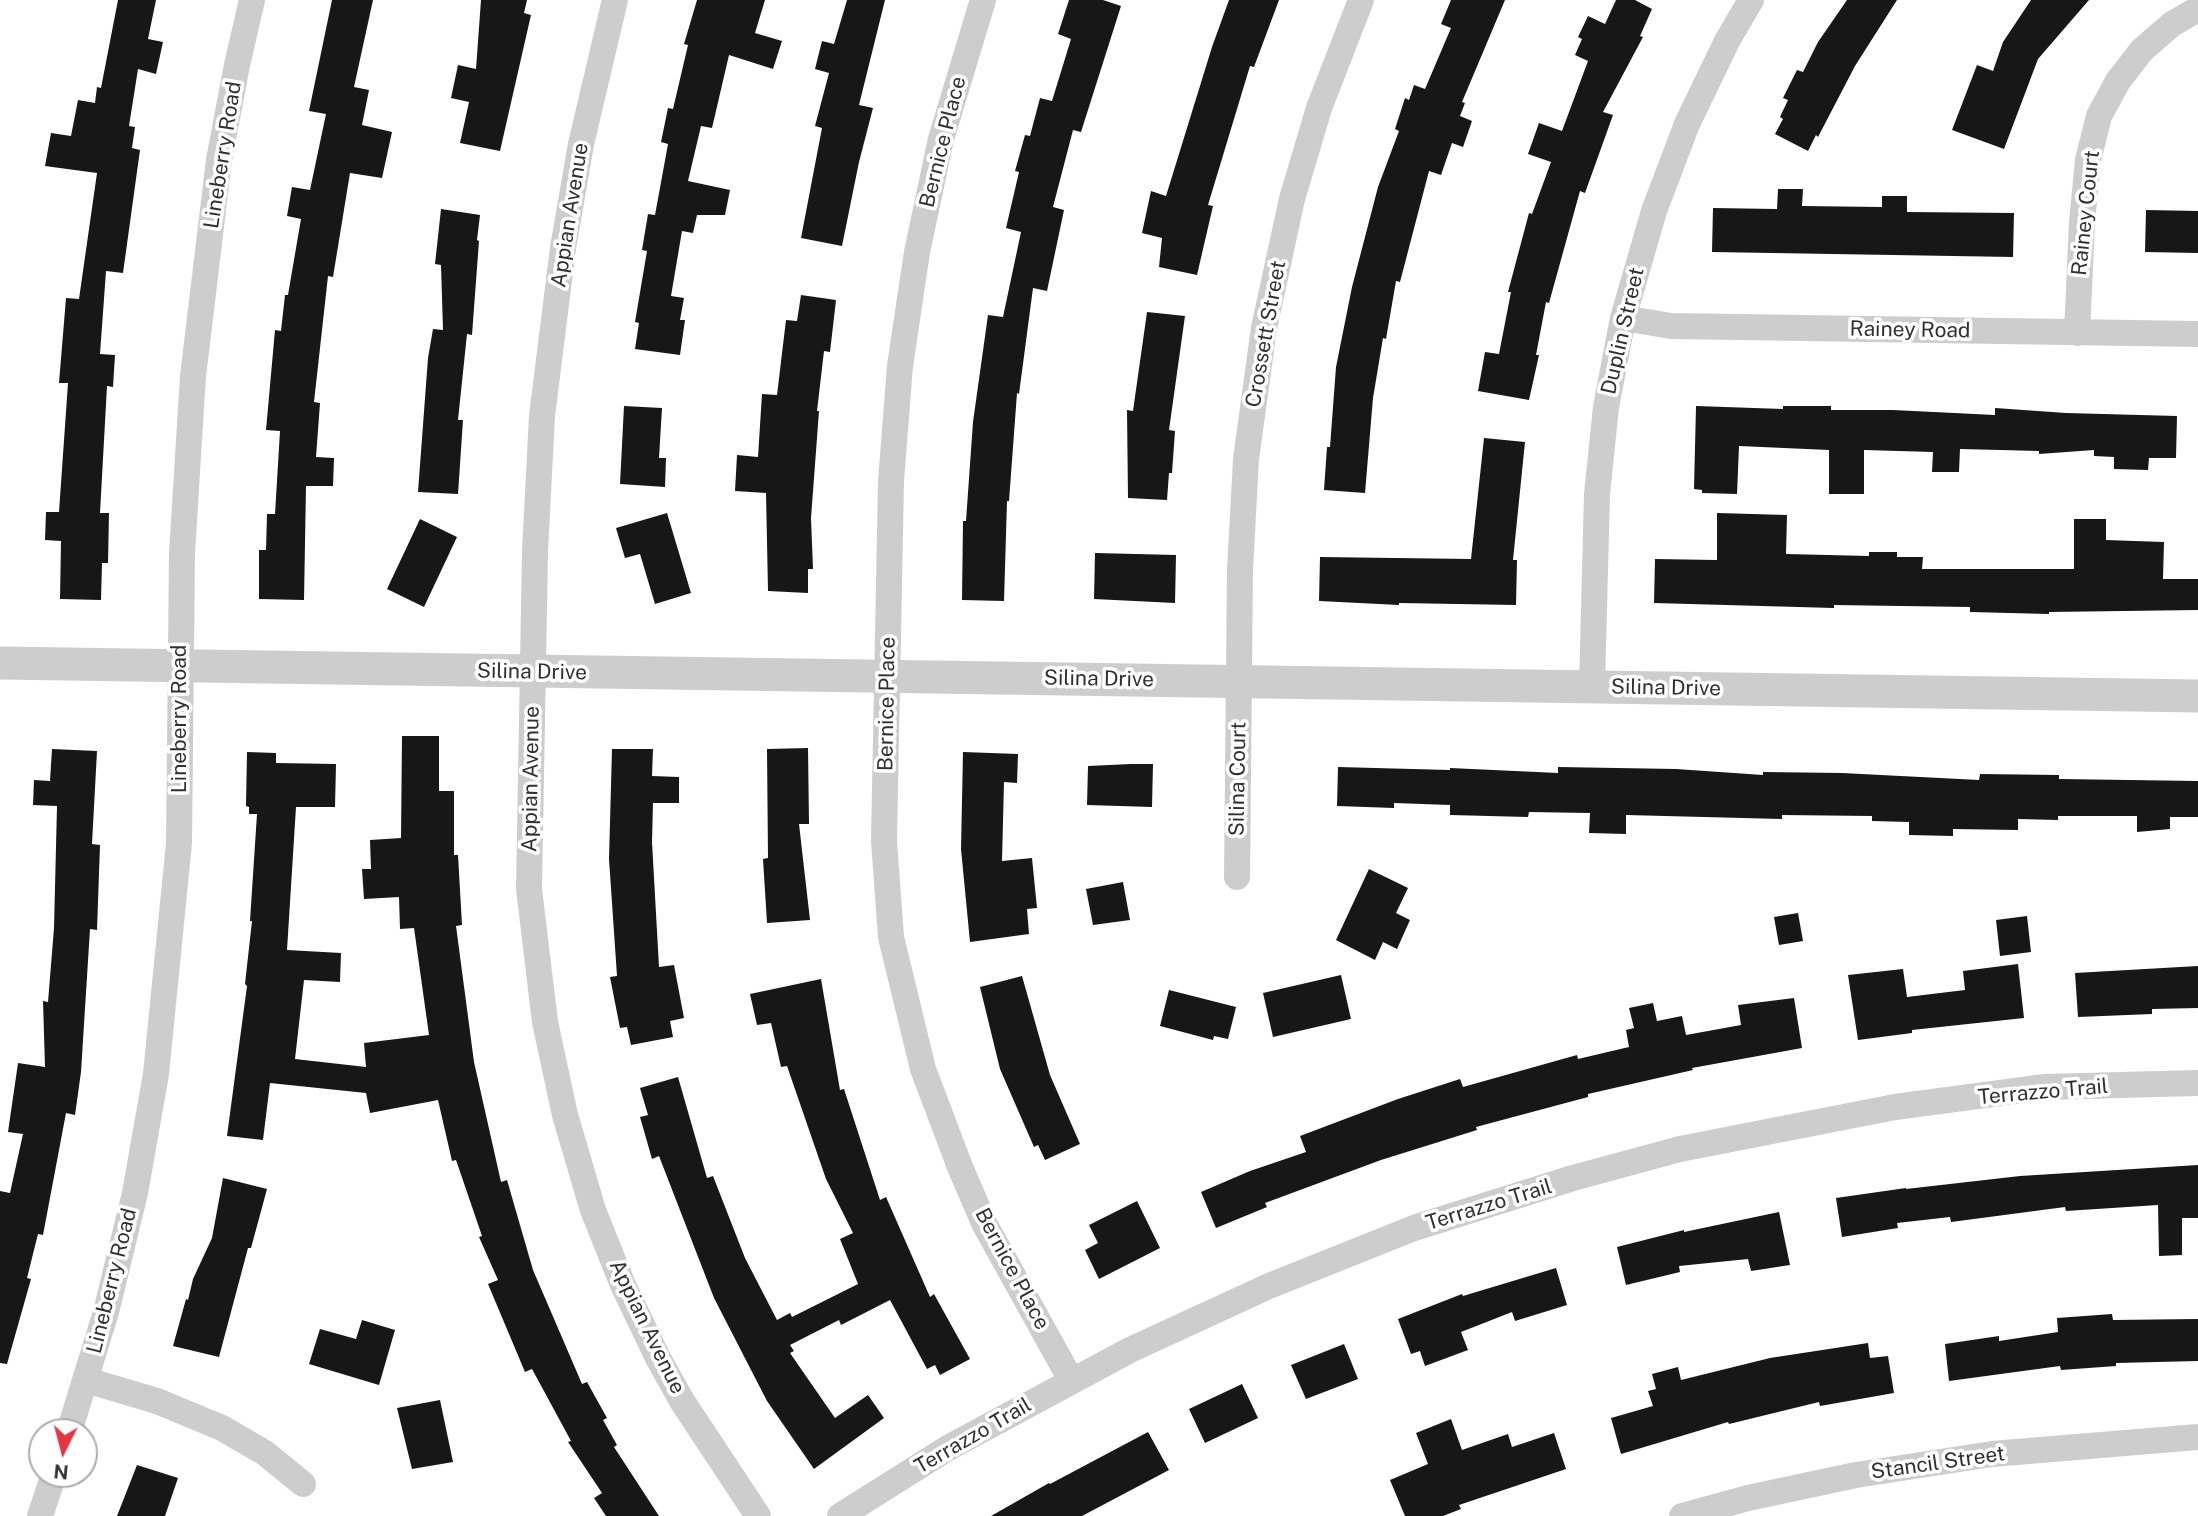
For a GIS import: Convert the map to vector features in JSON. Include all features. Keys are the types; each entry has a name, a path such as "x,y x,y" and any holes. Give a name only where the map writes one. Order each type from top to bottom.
{"street":[{"name":"Lineberry Road","path":"74,1418 106,1312 135,1193 156,1074 179,843 182,553 193,376 219,160 252,0"},
{"name":"Appian Avenue","path":"615,0 581,144 565,234 542,416 535,551 529,889 545,1022 565,1115 593,1210 623,1285 658,1358 682,1401 758,1516"},
{"name":"Bernice Place","path":"983,0 941,139 917,252 900,366 891,481 884,841 891,937 923,1069 985,1225 1071,1380"},
{"name":"Crossett Street","path":"1240,681 1240,570 1246,459 1264,328 1292,199 1319,108 1362,0"},
{"name":"Duplin Street","path":"1592,686 1597,494 1606,407 1623,318 1654,211 1687,124 1727,41 1751,0"},
{"name":"Rainey Court","path":"2077,333 2088,160 2099,117 2118,81 2142,50 2172,24 2198,9"},
{"name":"Rainey Road","path":"1623,318 1671,326 2198,334"},
{"name":"Silina Drive","path":"0,663 2198,696"},
{"name":"Silina Court","path":"1237,877 1240,681"},
{"name":"Terrazzo Trail","path":"839,1516 948,1448 1071,1380 1269,1286 1414,1228 1573,1178 1680,1149 1895,1107 2031,1089 2198,1083"},
{"path":"86,1380 157,1401 222,1428 265,1453 303,1484"},
{"name":"Stancil Street","path":"1682,1516 1748,1498 1869,1473 1992,1454 2198,1437"},
{"path":"40,1516 49,1488"}],"building":[{"path":"118,0 156,0 148,39 163,42 156,74 138,69 129,126 135,127 132,148 140,150 123,273 106,271 100,354 115,355 113,387 107,386 100,513 109,513 108,563 102,563 101,600 60,599 61,541 45,540 46,512 59,512 68,383 59,383 66,298 79,299 97,173 45,166 51,133 71,136 78,100 95,103 97,87 101,88"},
{"path":"332,0 373,0 354,87 369,90 362,125 392,132 382,178 350,173 333,277 328,276 314,402 320,403 316,457 334,458 333,486 306,486 304,600 259,599 259,550 266,550 267,514 275,514 280,431 266,430 275,330 281,331 285,295 288,295 301,219 287,216 292,187 310,190 326,114 309,111"},
{"path":"481,0 527,0 524,13 531,15 500,151 460,143 469,102 451,98 458,65 476,69"},
{"path":"697,0 765,0 755,33 782,41 773,69 729,55 712,128 701,126 688,181 730,190 725,215 697,215 693,233 682,231 671,296 684,298 680,320 685,320 680,355 635,349 639,323 635,322 647,251 642,250 648,214 655,215 668,144 661,142 668,108 673,109 688,45 684,44"},
{"path":"847,0 885,0 859,105 873,108 842,246 801,238 822,128 815,126 829,73 815,69 822,41 834,44"},
{"path":"1069,0 1103,0 1121,6 1081,132 1073,130 1053,207 1064,210 1047,291 1033,288 1019,394 1017,393 1007,501 1004,601 962,600 963,521 966,521 973,422 988,315 1003,317 1021,232 1006,228 1019,172 1015,171 1025,135 1030,136 1040,98 1052,101 1071,39 1058,34"},
{"path":"1229,0 1279,0 1254,67 1250,66 1208,205 1213,206 1197,275 1159,267 1162,238 1142,233 1151,191 1166,196"},
{"path":"1451,0 1505,0 1462,102 1465,103 1460,116 1472,121 1463,147 1452,143 1441,175 1429,171 1400,282 1396,281 1373,398 1365,493 1324,490 1336,367 1352,287 1378,187 1399,131 1395,129 1405,98 1409,100 1414,85 1425,89 1451,28 1441,24"},
{"path":"1616,0 1635,0 1652,9 1640,36 1643,37 1603,112 1613,115 1585,193 1580,191 1549,303 1546,302 1536,355 1539,355 1529,400 1478,391 1485,352 1499,354 1511,292 1508,292 1529,213 1532,214 1551,162 1528,154 1539,123 1562,131 1588,61 1575,55 1582,39 1578,37 1588,16 1605,24"},
{"path":"1847,0 1897,0 1855,66 1808,151 1775,134 1783,119 1780,117 1788,100 1783,98 1797,70 1803,72 1818,42"},
{"path":"2031,0 2089,0 2038,59 2004,149 1952,130 1977,65 1993,71 2003,42"},
{"path":"1778,189 1803,189 1802,206 1882,207 1882,196 1907,196 1907,212 2014,213 2013,257 1712,252 1713,208 1777,209"},
{"path":"441,209 480,215 472,335 467,334 458,420 463,420 458,494 418,492 428,358 433,329 443,330 441,265 435,264"},
{"path":"2146,210 2198,211 2198,253 2145,252"},
{"path":"801,295 836,300 830,352 824,351 817,411 811,518 813,569 808,569 808,593 768,591 766,493 735,491 737,455 758,457 762,394 777,395 786,320 797,321"},
{"path":"1147,312 1185,316 1169,430 1175,431 1167,500 1128,498 1127,410 1133,411"},
{"path":"624,406 662,408 659,458 666,458 665,487 620,484"},
{"path":"1696,406 1783,409 1783,406 1831,406 1831,410 1995,415 1995,408 2177,416 2176,458 2149,458 2148,470 2114,469 2114,457 2094,456 2094,450 2039,454 2039,451 1960,449 1959,472 1932,472 1933,452 1864,450 1864,494 1829,494 1829,450 1739,446 1737,494 1702,493 1702,490 1694,489"},
{"path":"1484,438 1525,442 1513,560 1517,560 1516,605 1399,605 1319,601 1320,557 1471,559"},
{"path":"667,513 691,593 655,604 640,554 625,558 616,528"},
{"path":"1717,513 1787,515 1786,554 1869,556 1869,552 1897,552 1897,557 1923,557 1922,569 2074,569 2074,519 2106,519 2106,540 2164,542 2163,579 2198,579 2198,610 2049,614 1970,612 1970,607 1834,605 1834,608 1654,603 1655,559 1717,560"},
{"path":"420,519 457,537 424,607 387,589"},
{"path":"1095,553 1176,555 1175,603 1094,599"},
{"path":"402,736 439,736 439,791 454,791 454,855 458,855 462,925 456,926 474,1062 501,1182 507,1180 533,1270 582,1384 587,1382 607,1418 603,1420 617,1445 614,1447 659,1516 606,1516 594,1498 602,1493 568,1442 571,1441 532,1369 525,1372 488,1284 498,1280 479,1237 482,1236 456,1160 452,1161 438,1100 370,1113 366,1093 270,1083 263,1140 227,1136 247,986 245,984 252,921 257,814 249,814 249,807 246,806 247,752 276,753 276,763 336,764 335,807 296,807 287,950 341,953 340,982 304,980 295,1059 366,1067 364,1043 429,1035 414,928 400,929 399,897 364,899 362,869 371,869 370,840 401,838"},
{"path":"808,748 809,824 799,824 810,920 767,923 763,859 768,858 767,749"},
{"path":"52,749 97,751 92,844 100,845 97,930 90,929 81,1072 75,1115 66,1113 43,1235 38,1234 27,1278 31,1279 7,1364 0,1363 0,1191 10,1193 23,1134 8,1132 18,1063 45,1067 43,1001 48,1002 54,928 57,806 33,805 34,780 50,781"},
{"path":"612,749 653,749 652,776 679,777 679,803 653,803 652,842 659,967 674,965 684,1018 670,1021 673,1037 631,1045 627,1027 620,1028 610,977 617,976 609,859"},
{"path":"963,752 1018,754 1017,783 1004,782 1002,861 1032,858 1037,908 1027,909 1029,934 970,942 961,849"},
{"path":"1153,764 1152,807 1087,805 1088,766"},
{"path":"1338,767 1558,773 1558,767 1676,769 1763,775 1763,772 1842,773 1979,780 1980,774 2059,775 2059,779 2198,781 2198,817 2170,817 2170,829 2137,832 2137,816 2018,819 2018,830 1953,829 1953,836 1909,835 1909,822 1872,821 1872,816 1782,815 1782,819 1626,815 1626,834 1589,833 1590,813 1529,812 1528,817 1450,815 1450,805 1394,803 1394,808 1337,806"},
{"path":"1369,869 1408,888 1396,913 1410,920 1397,949 1383,942 1375,960 1336,940"},
{"path":"1123,882 1130,920 1093,925 1086,889"},
{"path":"1798,913 1803,941 1779,945 1774,917"},
{"path":"2027,916 2031,952 2000,956 1996,920"},
{"path":"2018,964 2024,1018 1912,1030 1912,1033 1858,1040 1848,975 1903,969 1907,997 1965,990 1963,971"},
{"path":"2198,966 2198,1008 2152,1009 2152,1014 2078,1017 2075,973"},
{"path":"1341,975 1351,1019 1273,1037 1263,993"},
{"path":"1022,976 1050,1075 1080,1144 1045,1160 1038,1145 1034,1147 1000,1069 980,987"},
{"path":"821,979 840,1090 844,1089 880,1200 886,1197 930,1297 934,1294 970,1359 940,1375 935,1365 927,1369 890,1300 841,1325 839,1320 790,1345 794,1351 790,1353 835,1418 868,1395 884,1418 814,1469 767,1401 714,1298 659,1156 652,1159 640,1117 648,1115 640,1088 678,1077 707,1178 713,1176 745,1258 777,1320 790,1313 792,1317 858,1284 840,1239 853,1233 826,1179 787,1066 781,1067 771,1023 757,1025 750,994"},
{"path":"1169,990 1236,1007 1228,1039 1214,1036 1213,1040 1160,1026"},
{"path":"1794,998 1802,1048 1692,1068 1693,1070 1588,1094 1588,1097 1476,1127 1477,1130 1381,1160 1265,1203 1267,1207 1216,1228 1201,1192 1250,1171 1306,1152 1300,1136 1398,1099 1460,1079 1463,1087 1577,1055 1578,1059 1629,1047 1626,1030 1634,1028 1629,1008 1653,1003 1657,1021 1682,1016 1686,1035 1741,1025 1738,1005"},
{"path":"2198,1165 2198,1218 2182,1218 2182,1255 2159,1256 2158,1205 2066,1211 2065,1207 1951,1222 1950,1217 1897,1223 1898,1228 1842,1237 1836,1198 2020,1176"},
{"path":"223,1178 267,1189 219,1357 173,1346 193,1279 212,1238"},
{"path":"1137,1201 1160,1248 1099,1279 1085,1250 1098,1243 1089,1225"},
{"path":"1779,1212 1790,1265 1751,1271 1748,1259 1679,1266 1680,1272 1626,1285 1617,1247 1684,1230"},
{"path":"1556,1268 1567,1305 1515,1321 1512,1312 1461,1332 1468,1350 1425,1366 1420,1351 1411,1354 1398,1319 1462,1294 1463,1296"},
{"path":"2112,1314 2113,1320 2198,1319 2198,1361 2116,1363 2116,1366 2061,1370 2060,1366 1949,1381 1945,1344 1999,1336 1999,1341 2058,1332 2057,1318"},
{"path":"362,1320 395,1330 379,1385 309,1364 320,1329 356,1339"},
{"path":"1868,1343 1870,1358 1888,1356 1894,1393 1820,1406 1819,1402 1729,1424 1728,1422 1621,1454 1611,1418 1653,1406 1648,1391 1656,1389 1652,1374 1678,1367 1681,1380 1770,1358"},
{"path":"1344,1344 1358,1379 1306,1399 1291,1365"},
{"path":"1242,1384 1258,1418 1205,1443 1189,1409"},
{"path":"440,1400 453,1462 412,1469 397,1408"},
{"path":"1451,1419 1462,1450 1508,1434 1512,1447 1554,1433 1566,1469 1459,1505 1461,1509 1443,1516 1405,1516 1390,1480 1428,1464 1416,1433"},
{"path":"1148,1432 1169,1470 1082,1516 991,1516 1049,1483"},
{"path":"137,1465 178,1478 165,1516 117,1516"}]}
